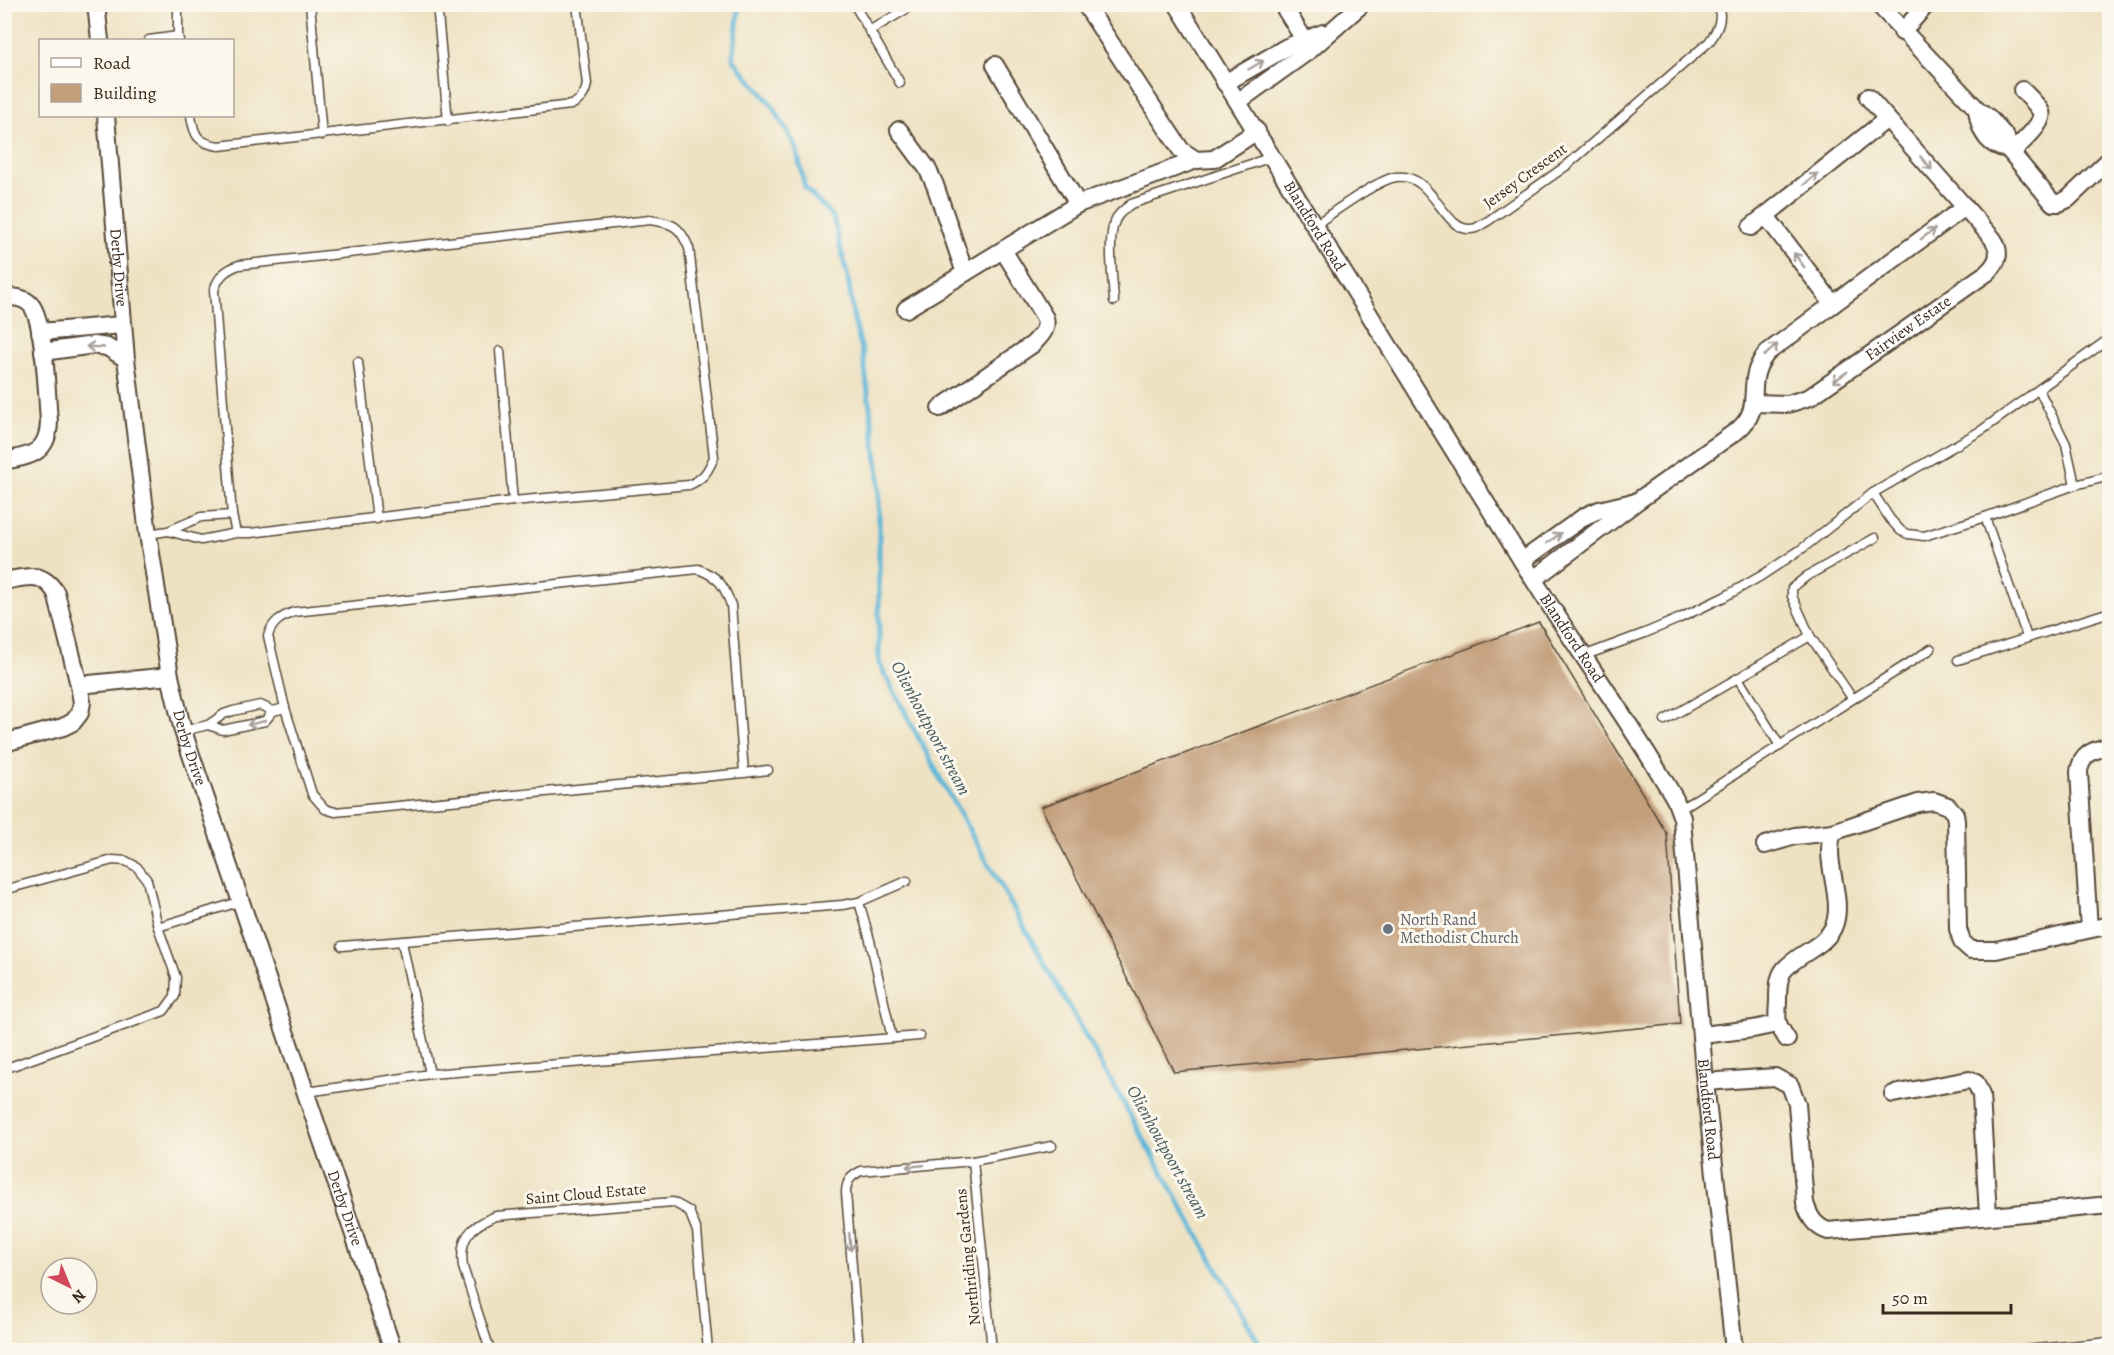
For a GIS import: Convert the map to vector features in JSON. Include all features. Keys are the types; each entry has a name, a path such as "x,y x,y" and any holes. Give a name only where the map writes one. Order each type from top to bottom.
{"street":[{"path":"96,4 100,39"},
{"path":"1085,4 1181,150 1196,160"},
{"name":"Blandford Road","path":"1177,4 1522,561 1664,779 1679,810 1734,1350"},
{"path":"1282,4 1307,45"},
{"path":"1239,101 1307,45 1335,29 1362,4"},
{"path":"1878,4 1902,32 2006,137 2010,151 2053,203 2068,199 2109,159"},
{"path":"1902,32 1927,4"},
{"path":"1226,83 1287,47 1307,45"},
{"path":"994,65 1078,204"},
{"path":"2010,151 2042,118 2041,112 2022,90"},
{"name":"Fairview Estate","path":"1754,403 1788,404 1810,397 1988,272 1996,264 1998,247 1868,98"},
{"name":"Derby Drive","path":"106,117 122,325 148,534 170,676 183,731 393,1350"},
{"path":"1751,227 1887,119"},
{"path":"899,130 927,168 935,185 964,273"},
{"path":"906,309 1078,204 1196,160 1214,159 1257,131"},
{"path":"1534,579 1636,501 1738,430 1752,414 1754,380 1760,361 1768,352 1965,207"},
{"path":"1766,216 1833,304"},
{"path":"940,408 1033,344 1047,326 1045,318 1003,250"},
{"path":"4,297 15,297 30,304 35,312 43,352 49,433 45,443 37,452 27,457 4,461"},
{"path":"40,332 122,325"},
{"path":"43,352 94,345 107,347 126,359"},
{"path":"1522,561 1585,516 1599,510 1636,501"},
{"path":"4,581 29,576 41,577 56,593 80,685 82,702 80,713 73,722 63,727 4,743"},
{"path":"80,685 170,676"},
{"path":"2089,929 2079,772 2085,755 2109,746"},
{"path":"1765,845 1795,836 1833,832 1918,803 1942,802 1951,808 1956,821 1958,929 1962,942 1967,947 1975,951 1996,950 2109,925"},
{"path":"1787,1039 1777,1024 1779,983 1783,971 1821,942 1832,931 1835,922 1837,909 1830,854 1830,840 1833,832"},
{"path":"1702,1035 1777,1024"},
{"path":"1706,1082 1775,1077 1790,1085 1797,1104 1805,1203 1811,1218 1821,1228 1836,1231 2109,1204"},
{"path":"1893,1094 1969,1080 1978,1085 1981,1095 1988,1215"}],"lane":[{"path":"178,4 179,38"},
{"path":"310,4 322,135"},
{"path":"437,4 448,121"},
{"path":"191,117 197,137 205,144 219,146 571,105 579,101 585,93 587,84 577,4"},
{"path":"854,4 900,83"},
{"path":"869,31 915,4"},
{"name":"Jersey Crescent","path":"1313,226 1362,194 1393,178 1408,177 1420,182 1455,223 1465,229 1475,228 1488,221 1566,166 1709,42 1720,22 1718,4"},
{"path":"1114,301 1111,234 1119,213 1131,204 1272,157"},
{"path":"168,531 201,540 236,533 377,519 513,501 689,485 700,480 708,472 714,458 689,248 683,232 669,223 650,220 239,265 228,269 218,278 214,290 232,515 236,533"},
{"path":"1583,656 1645,633 1724,597 1761,576 1803,548 1873,494 1982,430 2106,342"},
{"path":"500,351 513,501"},
{"path":"358,362 377,519"},
{"path":"2039,390 2066,444 2075,485"},
{"path":"1873,494 1895,526 1908,534 1924,536 2075,485 2109,476"},
{"path":"148,534 168,531 201,517 232,515"},
{"path":"1985,517 2027,637"},
{"path":"1852,698 1810,636 1792,596 1792,588 1807,576 1875,538"},
{"path":"744,772 731,605 726,590 714,575 698,569 294,612 275,622 270,628 268,636 285,708 312,794 325,809 335,812 768,770"},
{"path":"1958,660 2109,612"},
{"path":"1665,720 1810,636"},
{"path":"1679,810 1931,649"},
{"path":"1738,678 1780,746"},
{"path":"183,731 208,725 232,711 260,705 273,711"},
{"path":"208,725 223,730 234,728 265,721 273,711 285,708"},
{"path":"4,890 113,860 126,861 137,867 147,880 158,927 176,977 175,996 164,1011 4,1069"},
{"path":"342,946 824,907 859,902 907,881"},
{"path":"158,927 242,901"},
{"path":"859,902 892,1038"},
{"path":"402,942 430,1074"},
{"path":"307,1092 430,1074 920,1036"},
{"path":"859,1350 846,1184 853,1175 861,1171 973,1161 1052,1146"},
{"name":"Northriding Gardens","path":"973,1161 992,1350"},
{"name":"Saint Cloud Estate","path":"490,1350 463,1267 462,1254 463,1241 482,1221 496,1216 674,1202 689,1211 698,1232 708,1350"},
{"path":"2024,1350 2109,1342"}],"building":[{"name":"North Rand Methodist Church","path":"1539,622 1667,834 1680,1024 1174,1072 1041,807"}],"waterway":[{"name":"Olienhoutpoort stream","path":"738,4 733,59 772,105 796,147 805,188 833,217 848,278 854,320 863,354 879,475 879,663 941,780 1263,1350"}],"place":[{"name":"North Rand Methodist Church","path":"1388,929"}]}
